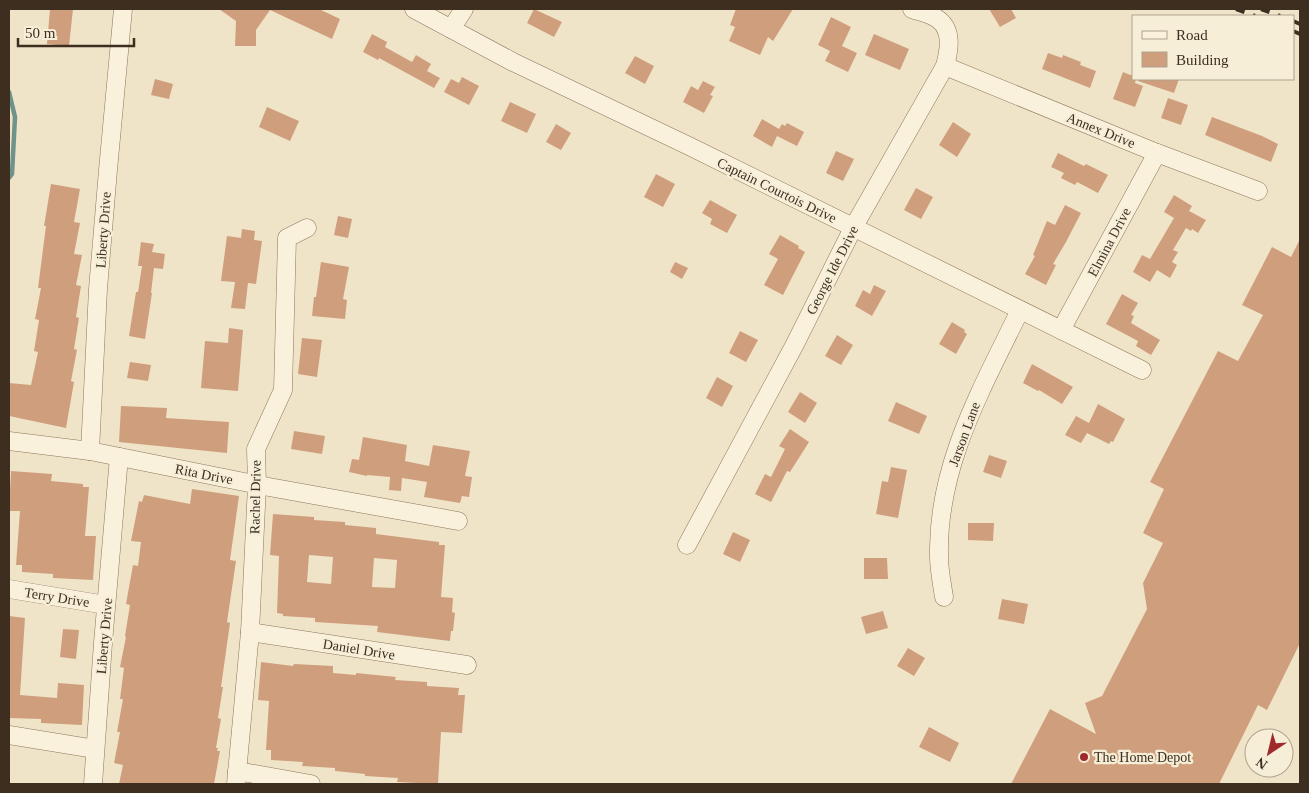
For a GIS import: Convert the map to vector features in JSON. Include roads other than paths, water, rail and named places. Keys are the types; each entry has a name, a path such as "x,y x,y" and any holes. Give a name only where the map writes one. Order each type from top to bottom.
{"street":[{"name":"Liberty Drive","path":"90,451 98,289 123,9"},
{"name":"Captain Courtois Drive","path":"414,9 513,62 691,147 1142,370"},
{"path":"451,29 464,9"},
{"name":"George Ide Drive","path":"687,545 794,346 853,228 945,66 948,53 948,35 939,20 912,9"},
{"name":"Annex Drive","path":"945,66 1157,153 1258,191"},
{"name":"Elmina Drive","path":"1061,330 1157,153"},
{"name":"Rachel Drive","path":"237,778 250,632 257,485 256,449 283,390 287,238 307,228"},
{"name":"Jarson Lane","path":"944,598 939,557 941,516 955,452 979,394 1020,310"},
{"name":"Rita Drive","path":"9,441 90,451 257,485 458,521"},
{"name":"Liberty Drive","path":"93,784 106,605 120,457"},
{"name":"Terry Drive","path":"9,589 106,605"},
{"name":"Daniel Drive","path":"250,632 468,665"},
{"path":"9,735 95,749"},
{"path":"237,778 311,784"}],"waterway":[{"path":"9,92 15,117 12,174 9,178"}],"railway":[{"path":"1236,9 1252,15"},
{"path":"1261,9 1277,15"},
{"path":"1294,21 1300,24"},
{"path":"1294,31 1300,34"}],"place":[{"name":"The Home Depot","path":"1084,757"}]}
